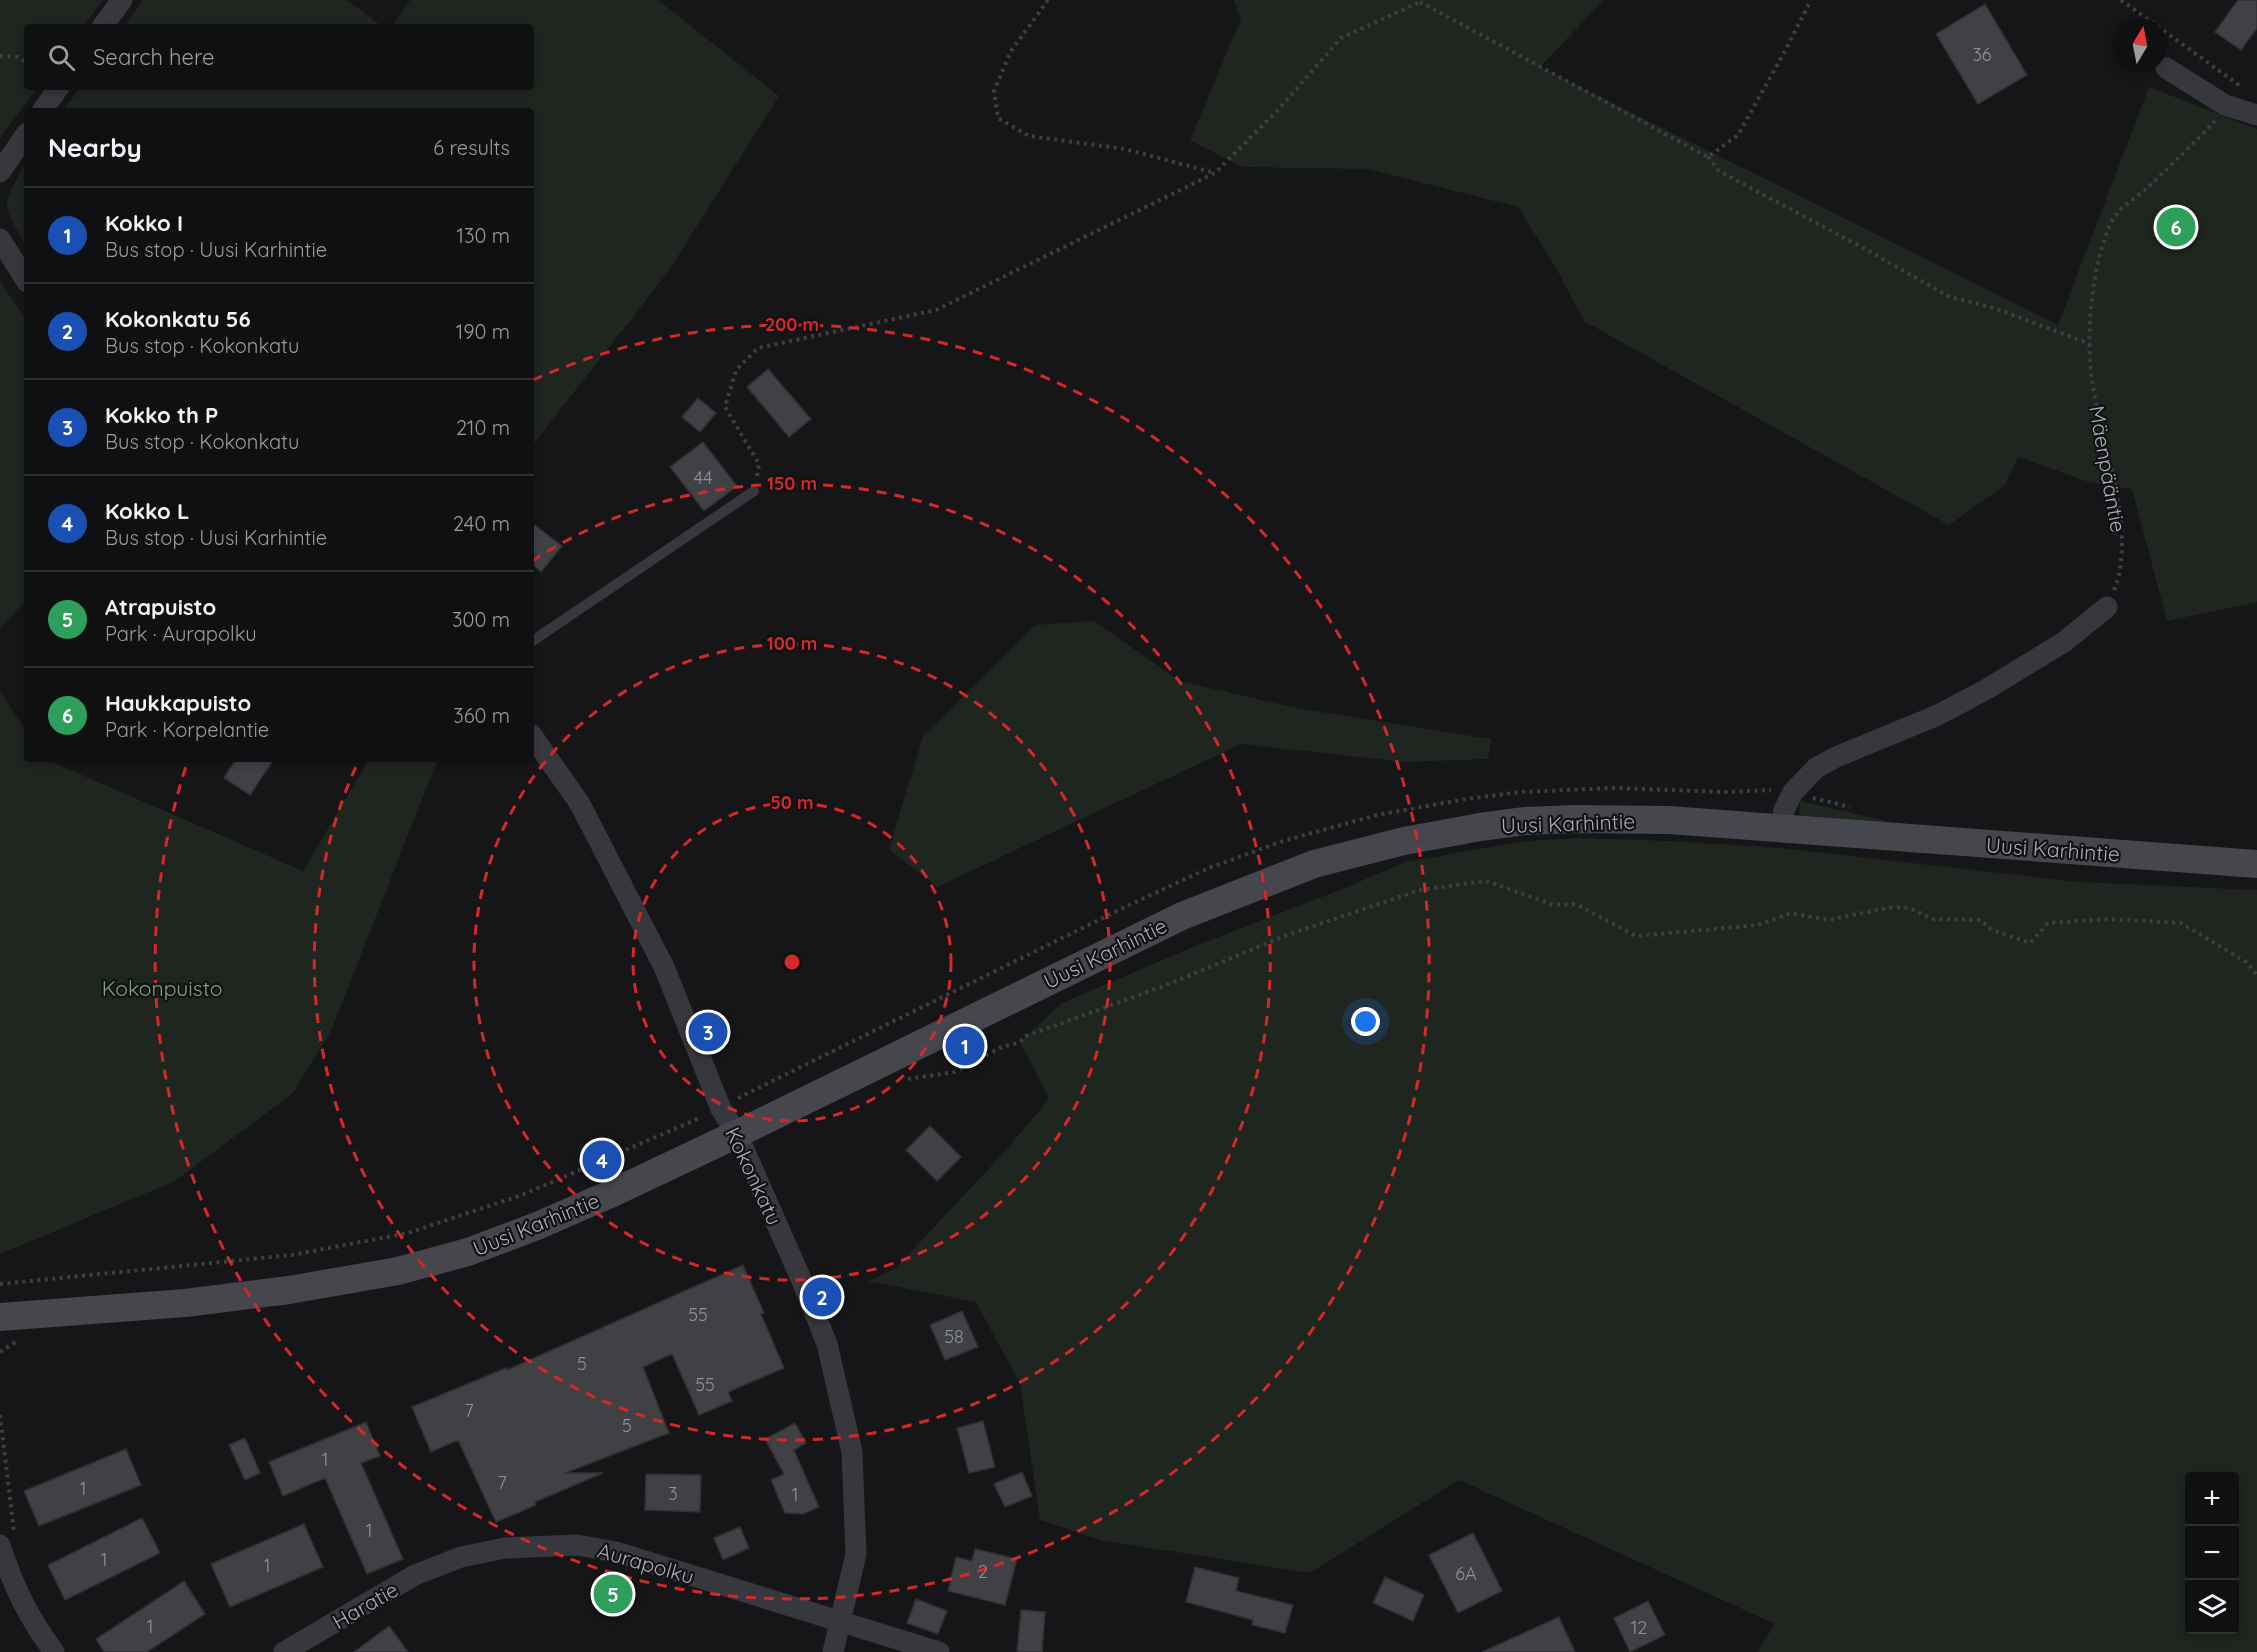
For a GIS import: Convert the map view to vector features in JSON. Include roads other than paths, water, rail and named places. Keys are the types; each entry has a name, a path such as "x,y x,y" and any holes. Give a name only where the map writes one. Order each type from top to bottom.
{"street":[{"path":"104,24 122,0"},
{"path":"2167,69 2225,105 2257,115"},
{"path":"44,108 56,90"},
{"path":"0,172 24,137"},
{"path":"0,239 24,277"},
{"path":"1781,828 1784,810 1793,792 1816,768 1836,757 1938,715 1987,689 2064,642 2107,608"},
{"name":"Kokonkatu","path":"534,738 580,804 664,967 721,1109 737,1134 802,1281 827,1344 852,1452 856,1554 833,1652"},
{"name":"Uusi Karhintie","path":"0,1317 185,1303 289,1290 398,1270 468,1252 537,1226 737,1134 1182,916 1314,864 1404,841 1525,821 1669,820 2257,864"},
{"name":"Aurapolku","path":"415,1575 461,1557 505,1548 577,1545 616,1551 939,1652"},
{"path":"5,1547 12,1582 35,1627 54,1652"},
{"name":"Haratie","path":"284,1652 415,1575"}],"lane":[{"path":"534,640 754,491"}],"place":[{"name":"Haukkapuisto","path":"2176,227"},
{"name":"Kokko th P","path":"708,1032"},
{"name":"Kokko I","path":"965,1046"},
{"name":"Kokko L","path":"602,1160"},
{"name":"Kokonkatu 56","path":"822,1297"},
{"name":"Atrapuisto","path":"613,1594"}],"park label":[{"name":"Kokonpuisto","path":"162,988"}]}
